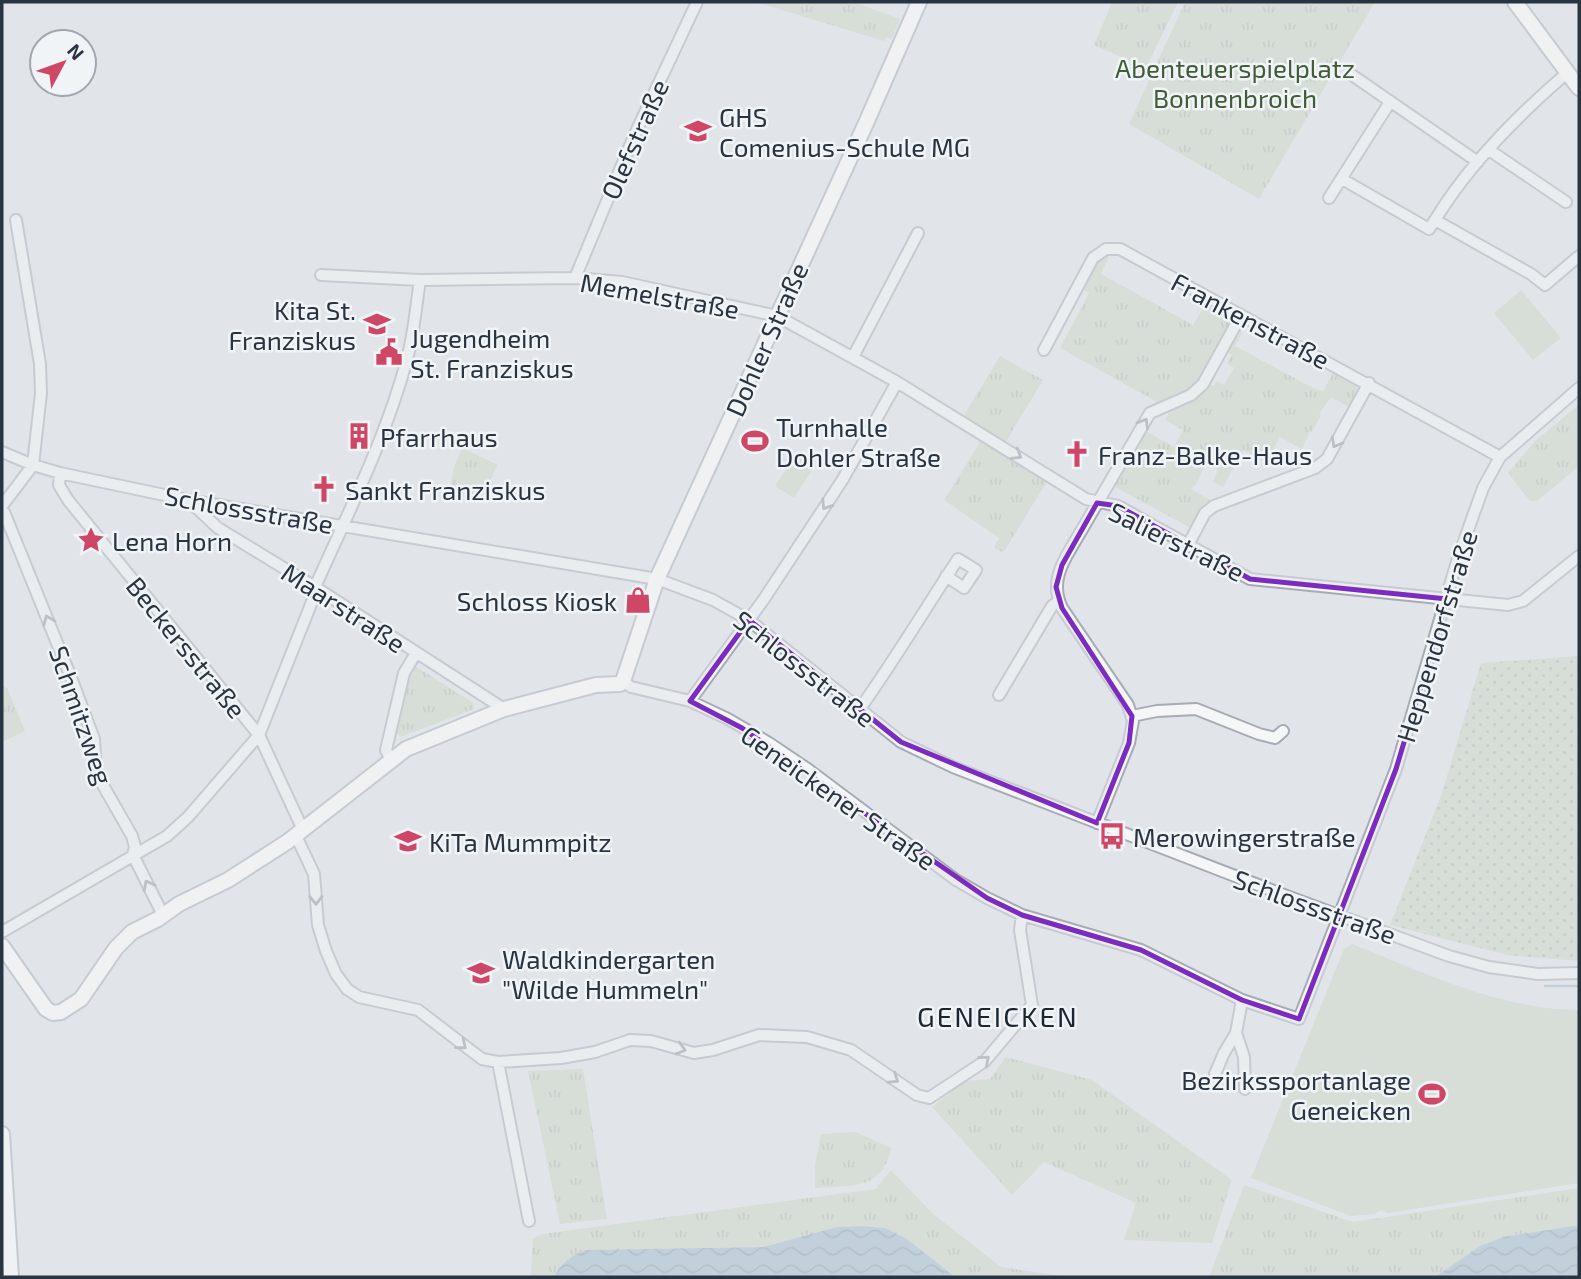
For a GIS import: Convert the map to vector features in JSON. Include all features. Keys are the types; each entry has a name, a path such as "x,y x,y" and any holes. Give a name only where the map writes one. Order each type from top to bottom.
{"main road":[{"name":"Dohler Straße","path":"623,681 657,579 919,2"},
{"path":"1515,2 1575,81"},
{"name":"Geneickener Straße","path":"2,946 46,1009 61,1013 81,999 116,948 132,932 179,904 228,880 300,833 391,760 421,741 504,709 596,685 620,684 623,681"},
{"path":"2,974 18,969"},
{"path":"2,1133 11,1277"}],"street":[{"name":"Olefstraße","path":"575,278 634,136 697,2"},
{"path":"1352,75 1478,162"},
{"path":"1342,179 1429,229 1454,189 1537,98 1575,81"},
{"path":"1329,198 1390,102"},
{"path":"1489,150 1566,202"},
{"path":"3,510 33,465 41,393 40,364 16,220"},
{"path":"1435,220 1531,274 1545,285 1579,256"},
{"path":"853,357 918,233"},
{"name":"Frankenstraße","path":"1044,350 1093,258 1106,248 1120,249 1500,457"},
{"name":"Memelstraße","path":"321,275 420,280 575,278 622,282 777,316 897,382"},
{"path":"2,932 167,836 188,817 260,735 316,588 345,526 407,361 420,280"},
{"path":"1097,823 1129,743 1133,727 1132,716 1123,696 1059,601 1057,580 1062,565 1150,413 1191,395 1202,384 1241,316"},
{"path":"690,701 749,620 843,479 897,382"},
{"name":"Salierstraße","path":"897,382 1086,499 1118,506 1250,579 1516,604 1579,556"},
{"path":"1188,545 1205,513 1214,506 1306,472 1327,459 1369,383"},
{"name":"Heppendorfstraße","path":"1340,916 1396,769 1483,488 1500,457 1579,388"},
{"name":"Schlossstraße","path":"2,452 60,473 188,500 657,579 713,600 749,620 901,742 926,754 1097,823 1449,956 1489,967 1546,974 1579,974"},
{"name":"Beckersstraße","path":"60,473 60,485 68,500 260,735 314,874 318,925 322,938 336,974 347,989 359,997 418,1010 468,1050 482,1059 498,1062"},
{"name":"Maarstraße","path":"188,500 218,528 504,709"},
{"name":"Schmitzweg","path":"3,510 93,739 96,772 132,836 135,847 133,855 163,915"},
{"path":"859,710 890,667 899,648 946,576"},
{"path":"999,695 1052,606 1059,601"},
{"path":"391,760 386,750 404,673 416,653"},
{"name":"Geneickener Straße","path":"623,681 631,687 690,701 769,743 956,880 1022,915 1141,950 1242,1000 1299,1019 1340,916"},
{"path":"1132,716 1175,709 1196,709 1275,738 1283,731"},
{"path":"529,1221 498,1062 561,1058 595,1052 630,1040 651,1041 694,1053 713,1050 759,1035 807,1037 851,1050 917,1095 929,1098 985,1061 1032,1005 1020,930 1022,915"},
{"path":"1242,1000 1237,1015 1236,1033 1244,1057 1245,1089"},
{"path":"1215,1074 1236,1033"}],"highlighted area":[{"path":"1097,503 1118,506 1250,579 1447,599 1396,769 1299,1019 1242,1000 1141,950 1022,915 987,898 742,728 690,701 749,620 901,742 1097,823 1129,743 1132,716 1062,608 1056,587 1062,565"}],"green space":[{"path":"755,2 853,2 900,19 892,39 886,37 884,41"},
{"path":"1112,2 1178,2 1146,68 1094,45"},
{"name":"Abenteuerspielplatz Bonnenbroich","path":"1185,2 1375,2 1259,199 1129,124"},
{"path":"1103,254 1109,257 1101,274 1193,325 1206,304 1230,317 1230,324 1195,386 1159,403 1060,348 1089,293 1080,288 1095,262"},
{"path":"1521,290 1561,338 1533,360 1494,313"},
{"path":"1238,327 1242,333 1235,346 1315,389 1323,391 1333,373 1357,387 1358,392 1349,407 1331,397 1319,414 1321,415 1302,449 1280,437 1266,463 1243,450 1223,487 1213,482 1218,470 1206,463 1191,489 1212,501 1201,510 1191,528 1113,486 1146,431 1174,447 1183,430 1165,420 1171,409 1197,397 1207,383 1214,386 1217,381 1224,385 1234,368 1227,363 1232,355 1225,351"},
{"path":"1000,356 1043,380 1005,443 963,417"},
{"path":"1579,405 1579,466 1537,501 1530,501 1508,473 1535,441"},
{"path":"982,439 1048,480 1003,553 994,547 999,538 944,500"},
{"path":"462,448 498,465 481,497 450,489 454,467"},
{"path":"795,455 814,467 794,498 775,486"},
{"path":"1579,656 1579,961 1507,955 1390,925 1441,796 1481,663"},
{"path":"417,667 473,703 474,709 400,737 396,731 412,668"},
{"path":"2,686 7,688 25,731 2,742"},
{"name":"Bezirkssportanlage Geneicken","path":"1352,944 1463,988 1520,1003 1579,1010 1579,1183 1388,1213 1381,1210 1375,1214 1351,1216 1251,1178 1344,949"},
{"path":"1006,1057 1092,1080 1232,1180 1212,1243 1124,1240 1136,1203 1044,1162 1012,1195 932,1107 964,1081 990,1079"},
{"path":"583,1069 607,1219 560,1224 528,1071"},
{"path":"856,1132 891,1148 881,1172 863,1183 815,1188 815,1165 821,1134"},
{"path":"891,1170 932,1213 1001,1267 1069,1277 955,1277 907,1239 885,1228 861,1226 837,1227 763,1247 585,1250 566,1261 554,1277 531,1277 533,1239 542,1234 876,1189"},
{"path":"1244,1185 1353,1222 1579,1188 1579,1225 1503,1237 1480,1246 1435,1277 1209,1277"}],"water":[{"path":"1579,1225 1579,1277 1435,1277 1480,1246 1503,1237"},
{"path":"837,1227 885,1228 907,1239 955,1277 554,1277 566,1261 585,1250 763,1247"}],"waterway":[{"path":"1545,986 1579,986"}],"place":[{"name":"GHS Comenius-Schule MG","path":"698,131"},
{"name":"Kita St. Franziskus","path":"377,324"},
{"name":"Jugendheim St. Franziskus","path":"389,352"},
{"name":"Pfarrhaus","path":"359,436"},
{"name":"Turnhalle Dohler Straße","path":"755,441"},
{"name":"Franz-Balke-Haus","path":"1077,454"},
{"name":"Sankt Franziskus","path":"324,489"},
{"name":"Lena Horn","path":"91,540"},
{"name":"Schloss Kiosk","path":"638,600"},
{"name":"Merowingerstraße","path":"1112,836"},
{"name":"KiTa Mummpitz","path":"408,841"},
{"name":"Waldkindergarten \"Wilde Hummeln\"","path":"481,973"},
{"name":"Bezirkssportanlage Geneicken","path":"1432,1094"}],"district":[{"name":"GENEICKEN","path":"998,1016"}]}
